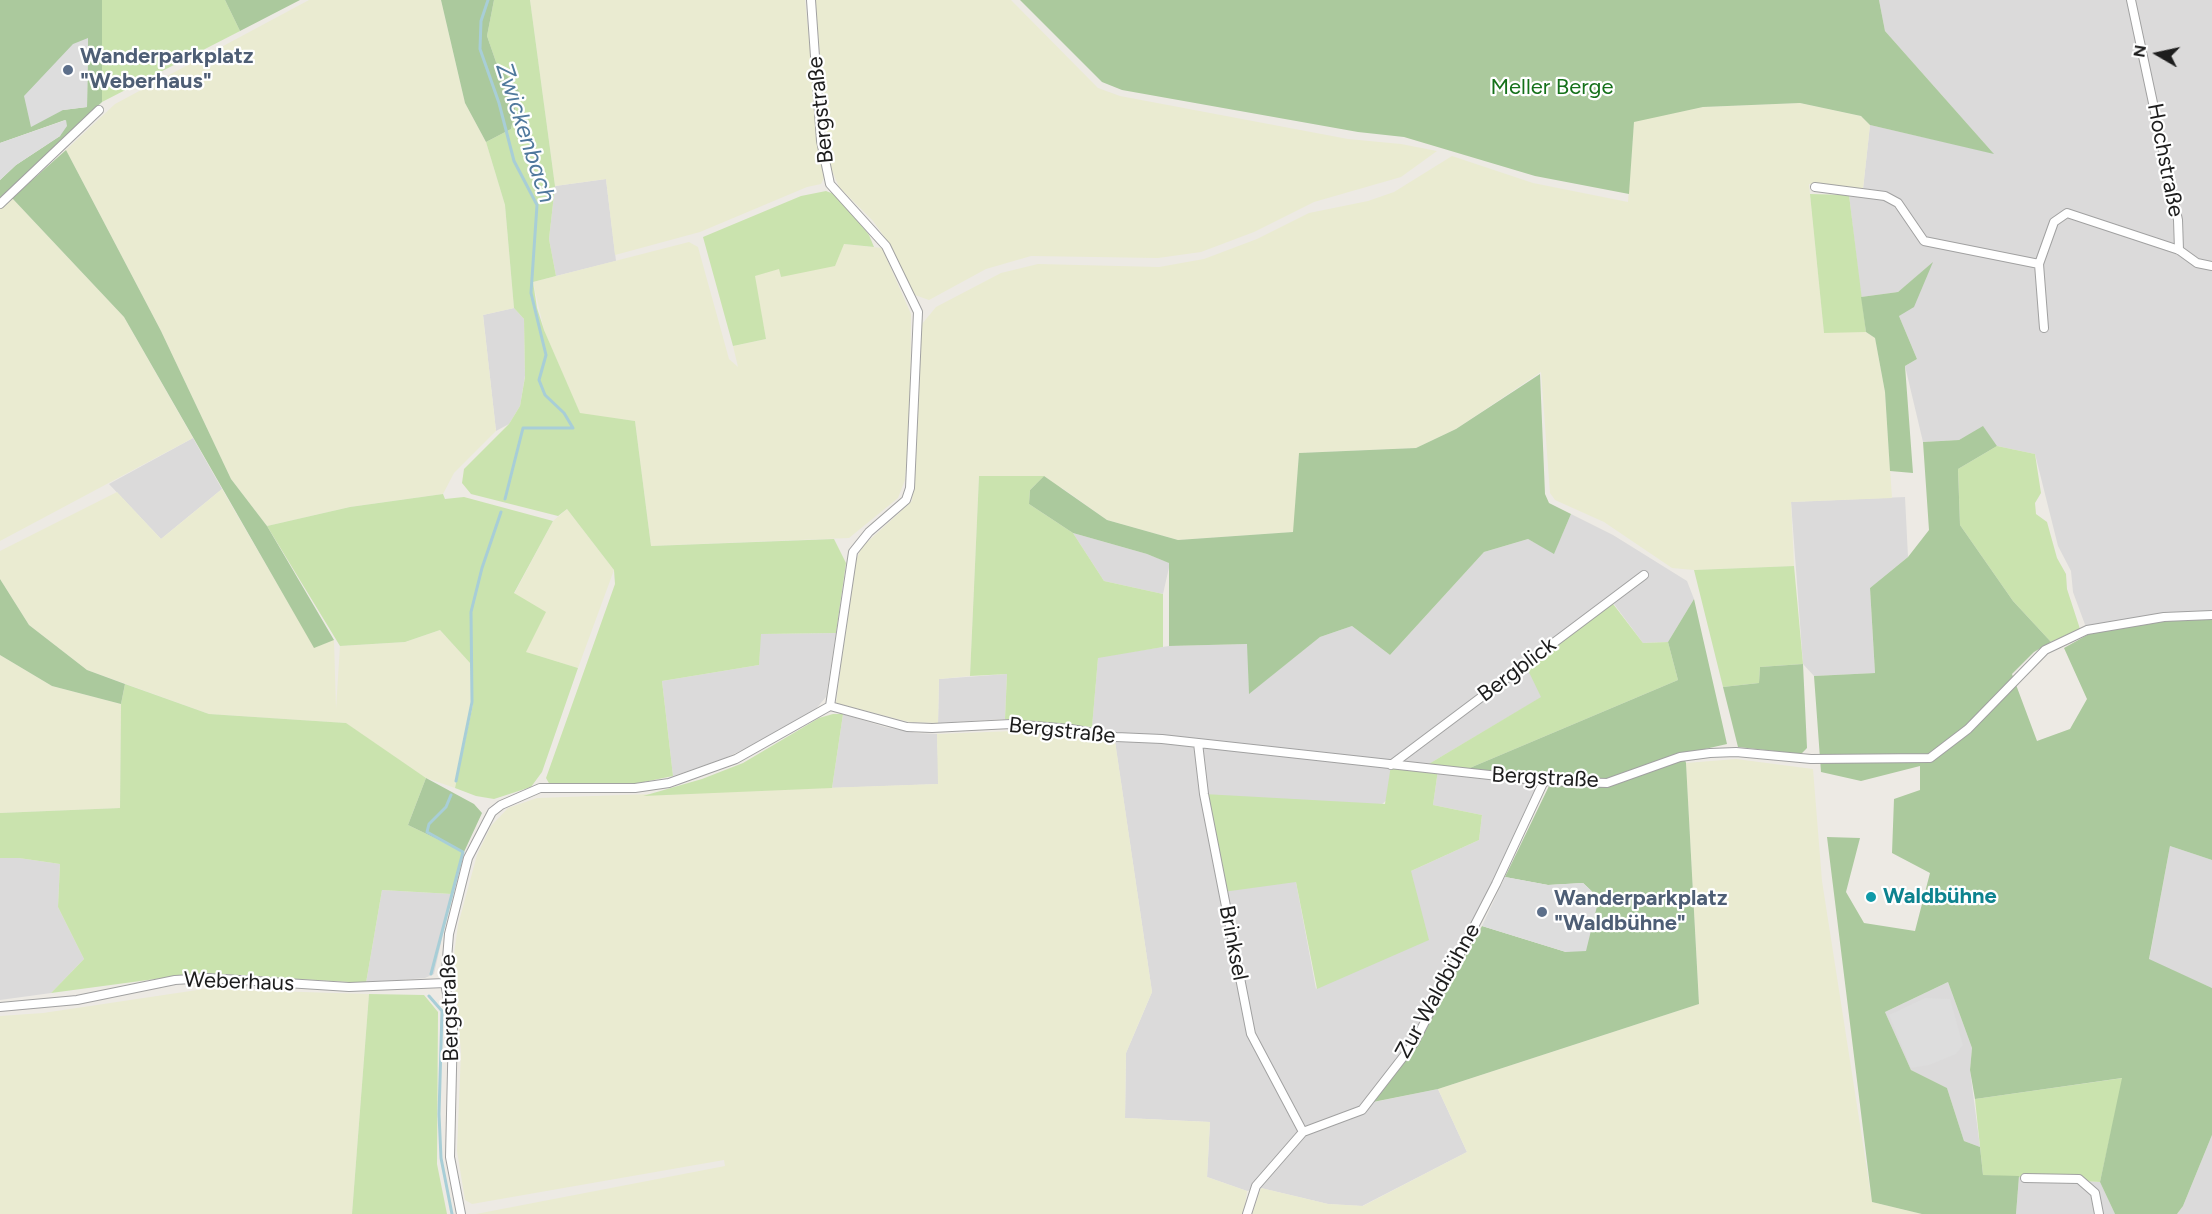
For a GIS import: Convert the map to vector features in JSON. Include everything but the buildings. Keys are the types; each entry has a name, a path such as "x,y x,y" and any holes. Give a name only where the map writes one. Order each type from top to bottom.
{"street":[{"name":"Bergstraße","path":"811,0 821,141 830,184 886,246 918,312 910,488 906,500 868,532 853,552 830,706"},
{"name":"Hochstraße","path":"2131,0 2178,220 2179,250"},
{"path":"0,204 99,110"},
{"path":"1815,187 1885,196 1898,203 1924,242 2039,264"},
{"path":"2044,328 2039,264 2054,222 2067,213 2179,250 2196,263 2212,267"},
{"name":"Bergblick","path":"1391,765 1644,575"},
{"name":"Bergstraße","path":"461,1214 450,1157 453,1026 445,983 448,934 468,858 492,812 501,805 540,788 635,788 669,783 736,759 830,706 907,727 1011,724 1544,781 1607,783 1680,757 1710,753 1737,752 1811,759 1930,758 1968,729 2045,650 2087,630 2164,617 2212,615"},
{"name":"Brinksel","path":"1198,743 1204,794 1251,1034 1303,1132"},
{"name":"Zur Waldbühne","path":"1247,1214 1256,1186 1303,1132 1362,1110 1414,1043 1455,966 1544,781"},
{"name":"Weberhaus","path":"0,1007 76,1000 175,980 208,978 349,987 445,983"},
{"path":"2025,1178 2079,1179 2095,1194 2099,1214"}],"shaded area":[{"path":"1879,0 2212,0 2212,615 2164,617 2087,630 2073,592 2071,571 2058,546 2035,454 1997,446 1983,427 1959,440 1923,442 1905,366 1917,359 1899,316 1932,264 1898,292 1861,297 1849,195 1863,189 1870,125 1993,153 1885,31"},
{"name":"Wanderparkplatz \"Weberhaus\"","path":"88,38 87,107 63,110 31,127 24,96 73,44"},
{"path":"66,120 67,126 60,136 16,165 0,180 0,143"},
{"path":"606,179 616,261 556,276 549,239 555,186"},
{"path":"514,308 524,319 525,376 520,406 509,424 496,431 483,315"},
{"path":"193,438 222,489 161,539 109,484"},
{"path":"1905,497 1908,557 1870,588 1875,673 1814,676 1803,664 1791,502"},
{"path":"1571,514 1613,535 1687,581 1694,599 1668,642 1643,643 1611,600 1542,697 1422,768 1296,882 1316,989 1411,871 1479,840 1482,815 1433,805 1438,770 1539,775 1537,791 1469,929 1476,933 1459,968 1417,1045 1374,1102 1438,1089 1467,1152 1362,1206 1328,1204 1261,1188 1247,1191 1207,1177 1210,1122 1125,1118 1126,1053 1152,992 1115,742 1092,727 1098,657 1169,646 1248,644 1249,693 1320,637 1352,626 1390,655 1484,552 1528,539 1554,553"},
{"path":"1073,533 1147,554 1170,563 1163,594 1104,581"},
{"path":"836,633 826,697 815,710 761,741 723,759 673,776 662,681 759,665 760,634"},
{"path":"1007,674 1005,719 938,723 939,679"},
{"path":"843,714 885,727 937,734 939,784 832,788"},
{"path":"2170,846 2212,860 2212,988 2149,960"},
{"path":"0,858 19,858 60,864 58,907 84,959 51,993 0,1000"},
{"name":"Wanderparkplatz \"Waldbühne\"","path":"1505,877 1548,885 1583,883 1599,898 1586,951 1566,952 1482,926"},
{"path":"382,890 452,894 434,974 425,978 366,983"},
{"path":"1948,982 1972,1048 1970,1070 1980,1147 1964,1141 1947,1088 1911,1070 1885,1012"},
{"path":"1925,998 1950,999 1963,1045 1956,1054 1929,1065 1911,1068 1889,1015"},
{"path":"2212,1135 2212,1214 2177,1214 2183,1206"},
{"path":"2019,1176 2100,1182 2115,1214 2016,1214"}],"green space":[{"path":"0,0 102,0 102,102 0,199 0,180 16,165 60,136 65,120 0,143","holes":["88,38 87,107 63,110"]},
{"path":"102,0 225,0 240,31 102,102"},
{"path":"225,0 300,0 240,31"},
{"path":"309,0 441,0 465,103 486,142 505,205 514,308 483,315 496,431 454,473 443,494 350,507 267,526 231,479 161,331 66,150 115,104"},
{"path":"441,0 494,0 487,36 496,62 519,91 511,129 486,142 465,103"},
{"path":"494,0 530,0 555,186 549,239 556,276 533,282 537,308 544,330 580,413 635,421 651,546 834,539 846,563 836,633 761,634 759,665 662,681 673,776 634,784 550,785 546,778 615,584 614,570 567,509 558,516 471,494 462,483 464,469 509,424 520,406 525,377 524,319 514,308 505,205 486,142 511,129 519,92 496,62 487,36"},
{"path":"530,0 805,0 824,178 821,184 807,187 700,232 615,255 606,179 555,186"},
{"path":"815,0 1011,0 1098,88 1120,96 1348,139 1401,144 1437,151 1401,177 1314,202 1254,232 1201,252 1158,258 1031,256 986,269 929,300 912,294 888,242 873,221 839,187 830,166"},
{"name":"Meller Berge","path":"1020,0 1879,0 1885,31 1994,154 1870,125 1861,116 1800,103 1703,107 1634,122 1629,194 1535,176 1404,137 1358,132 1122,90 1102,82"},
{"path":"1800,103 1861,116 1870,125 1863,189 1809,184 1824,332 1866,332 1875,338 1885,392 1892,498 1791,502 1794,566 1694,570 1672,568 1604,522 1555,500 1550,493 1541,372 1456,429 1416,448 1299,453 1294,532 1178,540 1107,520 1062,488 979,476 970,676 939,679 938,723 909,722 836,703 854,564 862,547 912,501 922,324 936,307 1001,273 1038,264 1159,267 1204,259 1257,239 1309,213 1368,201 1394,192 1452,156 1533,183 1628,202 1634,121 1703,107"},
{"path":"66,150 161,331 231,479 267,526 334,640 314,648 124,317 12,198"},
{"path":"826,191 834,194 845,204 869,235 874,247 844,244 835,266 781,277 779,269 755,276 766,339 733,346 703,237 801,196"},
{"path":"1810,194 1849,195 1866,332 1824,333"},
{"path":"12,198 124,317 193,438 0,541 0,209"},
{"path":"689,242 698,247 729,359 738,367 733,346 766,339 754,276 779,268 781,277 844,244 882,248 911,314 910,421 905,480 898,498 849,538 651,546 635,421 580,414 544,330 533,282"},
{"path":"1933,262 1914,307 1899,316 1917,359 1905,366 1913,473 1890,471 1885,392 1875,338 1866,332 1861,297 1898,292"},
{"path":"1540,374 1545,494 1549,503 1571,514 1554,554 1528,539 1484,552 1390,655 1352,626 1320,637 1249,694 1247,644 1169,646 1169,563 1147,554 1073,533 1029,504 1030,490 1044,476 1107,520 1178,540 1293,532 1299,453 1416,448 1456,429"},
{"path":"1983,426 1997,446 1958,469 1960,525 2013,601 2051,642 2034,652 2012,674 2037,741 2070,729 2087,699 2064,648 2089,634 2133,625 2212,616 2212,860 2170,846 2149,959 2212,988 2212,1135 2183,1206 2177,1214 2115,1214 2100,1182 2122,1078 1975,1099 1970,1070 1972,1048 1948,982 1885,1012 1911,1070 1947,1088 1964,1141 1980,1147 1983,1175 2019,1176 2016,1214 1922,1214 1872,1202 1827,837 1860,838 1846,892 1864,923 1915,931 1930,873 1892,853 1894,799 1920,790 1920,766 1861,781 1821,772 1814,676 1875,673 1870,588 1908,557 1929,530 1923,442 1959,440"},
{"path":"1997,446 2035,454 2041,493 2035,503 2036,514 2047,522 2057,558 2066,574 2067,589 2080,629 2051,642 2013,601 1960,525 1958,469"},
{"path":"979,476 1044,476 1030,490 1029,504 1073,533 1104,581 1163,594 1163,647 1098,658 1092,727 1005,719 1007,674 970,676"},
{"path":"222,489 314,647 334,640 336,709 340,646 405,642 440,630 470,663 473,704 455,788 426,778 345,723 209,714 87,670 29,625 0,579 0,551 117,492 161,539"},
{"path":"443,494 445,499 464,497 553,521 514,593 546,612 526,652 578,668 542,772 531,787 494,799 476,796 455,788 473,704 470,663 440,630 405,642 340,646 267,526 350,507"},
{"path":"567,509 614,570 578,668 525,652 514,594 553,521"},
{"path":"1794,566 1803,664 1760,667 1759,683 1723,687 1694,570"},
{"path":"0,579 29,625 87,670 125,684 121,704 52,686 0,655"},
{"path":"1694,599 1727,744 1683,754 1686,763 1699,1004 1438,1089 1373,1102 1417,1045 1482,926 1566,952 1599,898 1583,883 1548,885 1505,877 1549,786 1550,776 1465,770 1678,680 1668,642"},
{"path":"1610,600 1643,643 1668,642 1678,680 1465,770 1438,770 1433,805 1482,815 1479,840 1411,871 1429,940 1317,989 1296,882 1223,892 1204,794 1385,804 1391,765 1422,768 1541,697 1526,666"},
{"path":"0,655 52,686 121,704 120,808 0,813"},
{"path":"1803,664 1807,748 1801,754 1738,747 1723,687 1759,683 1760,667"},
{"path":"125,684 209,714 346,723 426,778 408,825 464,852 452,894 382,890 366,983 200,973 51,993 84,959 58,907 60,864 19,858 0,858 0,813 120,808 121,704"},
{"path":"843,714 832,788 643,796 702,779 743,763 819,718"},
{"path":"1013,731 1115,741 1152,992 1126,1053 1125,1118 1210,1122 1207,1177 1247,1191 1244,1214 476,1214 725,1166 724,1160 472,1204 465,1200 457,1151 461,1052 456,996 451,977 458,925 477,855 491,826 508,808 537,798 938,784 937,734"},
{"path":"1736,759 1813,769 1822,881 1872,1202 1922,1214 1252,1214 1261,1188 1328,1204 1363,1206 1467,1152 1438,1089 1699,1004 1686,763"},
{"path":"426,778 474,804 482,813 464,852 408,825"},
{"path":"204,989 369,994 352,1214 0,1214 0,1016 43,1013"},
{"path":"369,994 424,995 438,1012 437,1164 447,1214 352,1214"},
{"path":"2123,1078 2100,1182 1983,1175 1975,1099"}],"waterway":[{"name":"Zwickenbach","path":"488,0 481,21 480,49 499,103 514,161 537,205 531,293 546,355 539,380 545,395 564,413 573,428 523,428 505,499"},
{"name":"Zwickenbach","path":"456,781 472,702 471,612 482,568 501,512"},
{"name":"Zwickenbach","path":"431,974 463,852 427,832 429,824 446,807 451,795"},
{"name":"Zwickenbach","path":"429,996 442,1011 439,1114 441,1158 452,1214"}],"place":[{"name":"Wanderparkplatz \"Weberhaus\"","path":"68,70"},
{"name":"Waldbühne","path":"1871,897"},
{"name":"Wanderparkplatz \"Waldbühne\"","path":"1542,912"}]}
